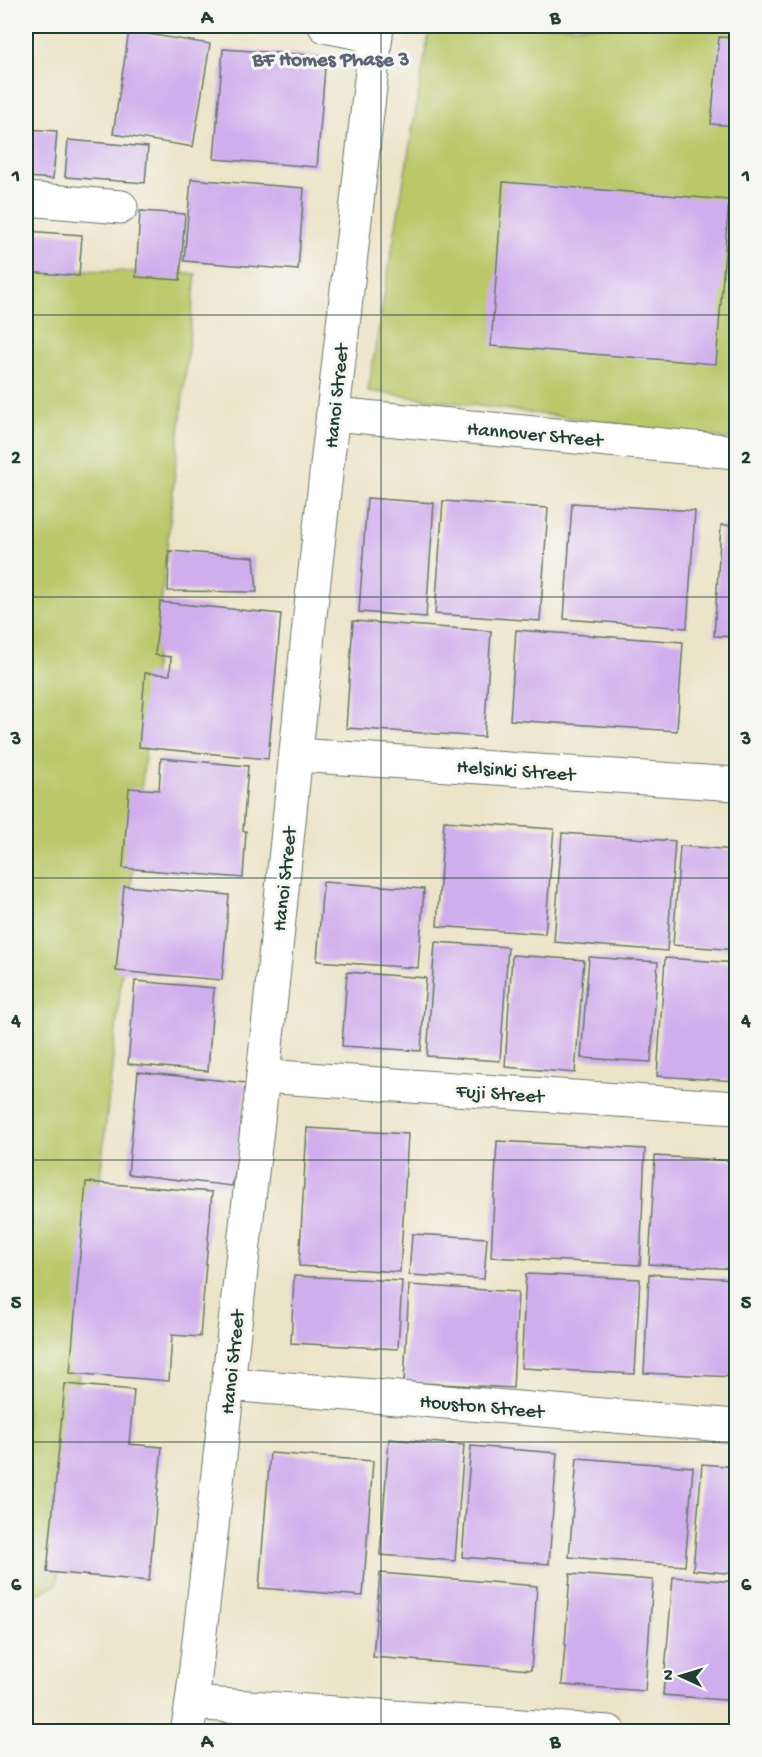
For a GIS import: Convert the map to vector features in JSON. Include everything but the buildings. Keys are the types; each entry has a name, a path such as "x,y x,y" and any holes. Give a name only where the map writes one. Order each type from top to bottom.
{"street":[{"path":"324,26 376,31"},
{"name":"Hanoi Street","path":"189,1717 263,1076 376,31"},
{"path":"26,199 121,207"},
{"name":"Hannover Street","path":"333,414 736,452"},
{"name":"Helsinki Street","path":"296,755 736,784"},
{"name":"Fuji Street","path":"263,1076 736,1108"},
{"name":"Houston Street","path":"228,1384 736,1426"},
{"path":"189,1717 609,1731"}],"green space":[{"path":"430,26 736,26 736,440 368,391"},
{"path":"26,268 196,274 57,1584 26,1600"}],"district":[{"name":"BF Homes Phase 3","path":"331,58"}]}
